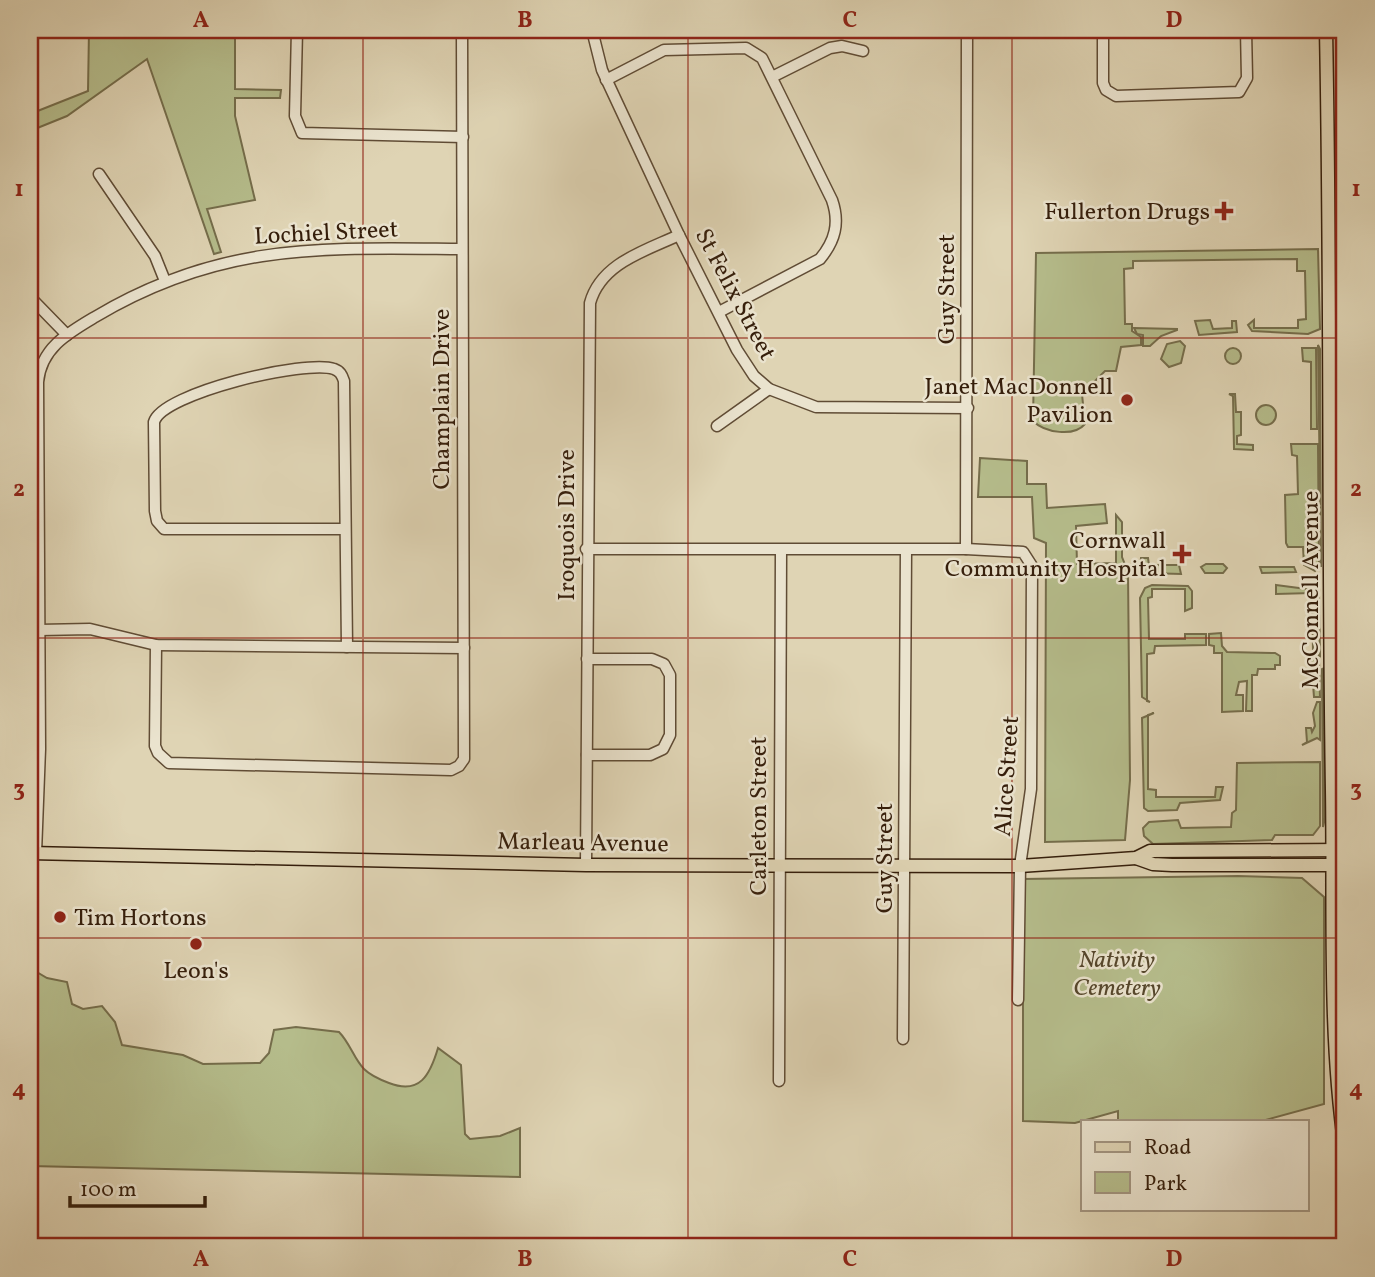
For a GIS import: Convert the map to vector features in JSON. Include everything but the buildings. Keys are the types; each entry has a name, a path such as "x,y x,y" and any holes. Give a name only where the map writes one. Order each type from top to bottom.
{"main road":[{"name":"McConnell Avenue","path":"1326,30 1331,338 1331,865 1336,1066 1345,1149"},
{"path":"1332,800 1345,826"},
{"name":"Marleau Avenue","path":"33,853 586,864 1020,866 1136,858 1150,851 1345,850"},
{"name":"Marleau Avenue","path":"1136,858 1153,864 1172,865 1345,865"},
{"path":"1334,923 1337,901 1345,888"}],"street":[{"path":"297,30 295,116 302,133 463,137"},
{"name":"Champlain Drive","path":"156,645 155,746 162,758 169,763 451,770 459,766 465,754 462,30"},
{"name":"St Felix Street","path":"592,30 606,80 679,234 748,368 769,389 816,407 968,408"},
{"name":"Guy Street","path":"966,549 967,30"},
{"path":"1103,30 1103,83 1106,90 1116,96 1233,95 1239,92 1247,78 1246,30"},
{"path":"772,77 830,48 842,46 863,51"},
{"path":"606,80 664,50 751,49 762,58 832,200 837,220 836,233 820,259 719,312"},
{"path":"99,174 155,256 165,281"},
{"name":"Iroquois Drive","path":"586,864 586,549 590,302 606,274 625,261 679,234"},
{"name":"Lochiel Street","path":"33,853 39,630 39,370 46,353 67,335 119,303 165,281 225,261 277,252 462,249"},
{"path":"30,297 67,335"},
{"path":"345,529 164,528 157,521 155,512 155,417 160,411 181,400 242,380 303,369 333,369 340,373 344,381 347,647"},
{"path":"717,426 769,389"},
{"path":"1330,458 1345,460"},
{"path":"586,549 966,549"},
{"name":"Alice Street","path":"966,549 1023,552 1032,566 1031,789 1020,866 1018,1000"},
{"name":"Guy Street","path":"903,1039 906,550"},
{"name":"Carleton Street","path":"779,1081 781,551"},
{"path":"39,630 90,629 156,645 464,648"},
{"path":"586,755 659,752 668,744 670,735 669,670 658,660 587,659"},
{"path":"1331,720 1345,722"}],"green space":[{"path":"89,30 235,30 235,89 281,90 280,98 235,98 235,116 255,200 207,209 221,252 214,254 147,59 67,116 30,131 30,114 88,91"},
{"path":"1318,249 1320,329 1308,334 1252,331 1248,325 1254,320 1254,328 1298,328 1298,320 1306,319 1305,271 1297,271 1297,259 1133,261 1133,268 1124,269 1125,324 1132,324 1132,331 1141,337 1141,345 1121,347 1116,371 1105,371 1082,394 1085,424 1080,428 1067,432 1052,431 1033,421 1036,253"},
{"path":"1210,320 1213,329 1232,328 1232,321 1236,321 1237,332 1199,335 1195,321"},
{"path":"1134,328 1177,330 1161,336 1150,346 1143,346 1143,335 1137,334"},
{"path":"1180,341 1185,346 1181,363 1169,367 1161,359 1167,344"},
{"path":"1318,345 1320,349 1321,567"},
{"path":"1230,348 1236,348 1241,356 1239,362 1230,364 1225,359 1225,353"},
{"path":"1302,348 1316,348 1317,429 1311,429 1311,362 1303,361"},
{"path":"1229,394 1235,394 1236,412 1241,412 1241,435 1237,436 1237,444 1253,445 1253,450 1234,449 1233,396"},
{"path":"1266,405 1273,408 1276,415 1273,422 1266,425 1259,422 1256,415 1259,408"},
{"path":"1291,444 1318,444 1319,566 1315,571 1304,565 1303,547 1288,547 1286,543 1285,495 1298,494 1297,456 1292,455"},
{"path":"980,458 1027,461 1027,484 1046,484 1047,508 1105,504 1107,523 1076,526 1077,564 1116,563 1116,515 1122,522 1122,557 1128,572 1130,780 1125,840 1045,842 1046,543 1034,538 1032,497 978,497"},
{"path":"1141,558 1148,558 1149,565 1179,565 1181,574 1146,573 1140,566"},
{"path":"1206,564 1223,564 1227,568 1223,573 1205,573 1201,567"},
{"path":"1260,567 1294,567 1296,572 1262,573"},
{"path":"1152,585 1188,586 1192,591 1192,608 1185,611 1185,589 1152,589 1152,597 1148,598 1149,639 1185,639 1185,634 1206,634 1206,645 1155,646 1154,653 1147,654 1147,700 1142,697 1140,598 1145,588"},
{"path":"1276,585 1314,590 1319,595 1320,656 1313,652 1312,593 1276,594"},
{"path":"1221,633 1222,646 1227,652 1275,653 1280,656 1280,665 1275,665 1275,669 1258,669 1257,675 1252,675 1252,711 1246,711 1247,681 1239,682 1236,695 1243,695 1243,711 1222,712 1222,653 1214,653 1214,646 1209,645 1209,634"},
{"path":"1311,659 1319,659 1320,697 1314,697"},
{"path":"1324,668 1325,818 1323,827 1322,669"},
{"path":"1317,702 1320,702 1320,740 1317,738 1302,745 1307,742 1306,728 1311,728 1312,732 1315,726 1313,713"},
{"path":"1148,716 1148,789 1156,790 1156,797 1215,797 1216,787 1223,787 1220,800 1180,803 1177,810 1148,811 1144,808 1142,718"},
{"path":"1320,762 1320,826 1313,835 1275,835 1272,840 1153,844 1144,836 1143,828 1149,822 1178,820 1181,828 1231,827 1232,813 1236,810 1237,763"},
{"name":"Nativity Cemetery","path":"1238,876 1302,878 1324,897 1324,1104 1266,1120 1118,1120 1118,1111 1075,1123 1023,1121 1023,879"},
{"path":"30,968 47,978 67,982 72,1004 83,1009 102,1006 115,1022 122,1045 183,1055 203,1064 260,1063 269,1053 274,1030 296,1027 339,1032 361,1065 376,1078 400,1086 409,1086 422,1080 427,1074 438,1048 461,1065 465,1134 470,1139 500,1136 520,1128 520,1177 30,1166"}],"place":[{"name":"Fullerton Drugs","path":"1224,211"},
{"name":"Janet MacDonnell Pavilion","path":"1127,400"},
{"name":"Cornwall Community Hospital","path":"1182,554"},
{"name":"Tim Hortons","path":"60,917"},
{"name":"Leon's","path":"196,944"}]}
